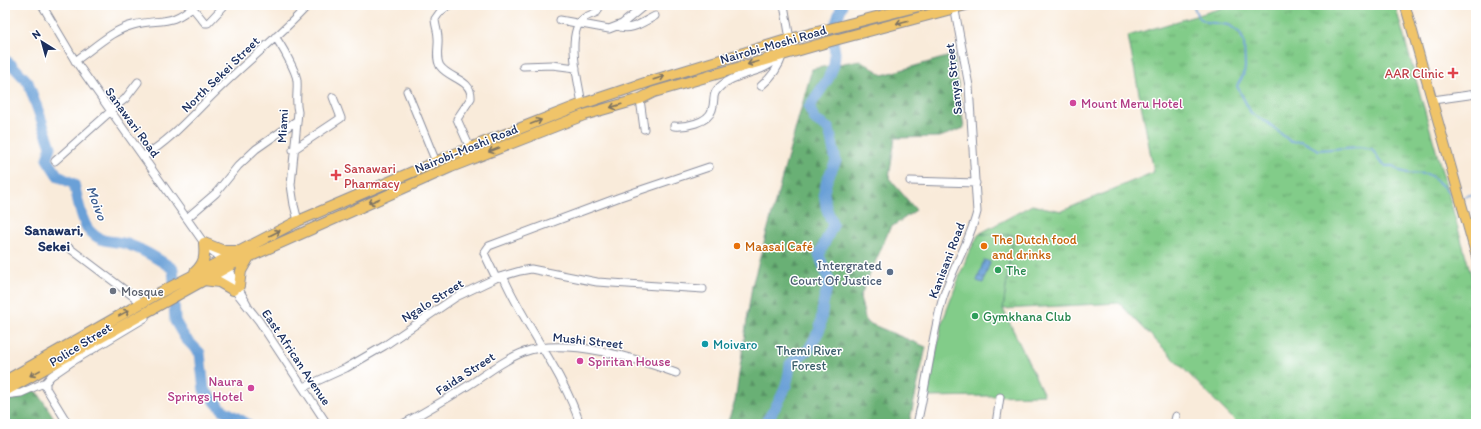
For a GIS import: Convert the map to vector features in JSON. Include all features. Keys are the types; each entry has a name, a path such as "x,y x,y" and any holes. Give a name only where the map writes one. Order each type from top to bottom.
{"highway":[{"name":"Nairobi-Moshi Road","path":"5,381 187,278 221,265 249,257 451,167 584,115 640,99 654,92 831,41 849,31 924,5"},
{"name":"Nairobi-Moshi Road","path":"5,391 204,280 240,250 298,221 470,148 582,104 644,83 790,39 829,30 849,31 966,5"},
{"path":"187,278 202,265 207,247 224,252 240,250"},
{"path":"204,280 219,282 236,288 241,271 249,257"}],"main road":[{"path":"1405,5 1476,255"}],"street":[{"name":"Sanawari Road","path":"42,5 75,61 144,156 236,288"},
{"name":"North Sekei Street","path":"144,156 175,133 224,84 308,5"},
{"path":"450,5 440,12 435,19 438,37 437,59 443,70 462,81 470,91 471,98 457,119 470,148"},
{"path":"582,104 574,44 579,24 583,19 597,12 600,5"},
{"path":"560,20 604,29 618,26 645,5"},
{"path":"784,5 790,39"},
{"path":"75,61 101,42 133,25 168,21 193,6 205,23 208,23 223,7"},
{"name":"Sanya Street","path":"954,7 967,70 972,152"},
{"path":"618,26 624,28 632,27 655,16"},
{"name":"Miami","path":"275,37 284,49 297,79 296,102 298,112 293,150 291,185 298,221"},
{"path":"761,86 771,78 780,65 782,55"},
{"path":"674,126 692,124 708,116 712,111 713,94 723,84 769,66 782,55"},
{"path":"523,66 552,65 576,68"},
{"path":"55,161 125,99 138,82"},
{"path":"407,91 436,162"},
{"path":"1433,100 1476,94"},
{"path":"293,150 340,119 341,115 332,97"},
{"path":"640,99 644,129"},
{"path":"187,218 216,193 238,166 256,149 296,121"},
{"name":"Kanisani Road","path":"917,424 942,300 972,232 977,212 976,183 972,152"},
{"path":"580,424 568,395 542,348 510,293 484,253 489,246 620,197 709,167"},
{"path":"910,181 976,183"},
{"path":"68,247 142,303"},
{"name":"Ngalo Street","path":"304,387 346,368 384,346 456,297 499,277 531,269 597,282 703,289"},
{"name":"East African Avenue","path":"236,288 304,387 327,424"},
{"name":"Police Street","path":"68,424 46,388 46,382 51,376 70,363 165,306 165,301"},
{"name":"Mushi Street","path":"542,348 563,348 617,354 645,361 676,373"},
{"name":"Faida Street","path":"403,424 450,397 513,356 542,348"},
{"path":"5,395 21,393 46,382"},
{"path":"996,424 1000,397"},
{"path":"1174,424 1176,416"}],"green space":[{"path":"1232,5 1395,5 1476,292 1476,424 1238,424 1119,303 1003,309 1013,235 979,234 1032,205 1062,211 1154,172 1128,36"},
{"name":"Themi River Forest","path":"954,55 964,128 940,137 895,138 889,178 916,210 890,228 860,297 866,322 926,347 909,424 727,424 735,401 752,286 812,69 860,60 883,75"},
{"name":"Gymkhana Club","path":"979,234 1013,235 1003,309 1044,395 927,397 942,323 968,254"},
{"path":"5,377 38,393 58,424 5,424"}],"water":[{"path":"984,260 990,262 983,283 977,281"}],"waterway":[{"path":"768,424 766,422 785,388 790,364 809,349 820,329 823,304 829,280 819,255 833,225 826,207 824,192 827,180 836,161 829,129 815,120 809,107 828,79 834,65 835,53 832,36 842,5"},
{"path":"1193,5 1198,17 1206,22 1229,25 1240,33 1244,42 1245,67 1244,74 1237,86 1251,113 1268,123 1291,142 1302,141 1318,150 1359,147 1372,149 1380,162 1385,166 1393,166 1400,171 1408,173 1427,174 1434,178 1456,199"},
{"name":"Moivo","path":"5,60 12,65 28,82 51,147 47,159 58,176 74,184 81,214 88,229 93,234 106,241 127,244 157,258 173,269 174,281"},
{"path":"1465,196 1476,194"},
{"name":"Moivo","path":"174,300 175,321 185,338 200,353 204,390 223,410 248,424"}],"place":[{"name":"AAR Clinic","path":"1453,73"},
{"name":"Mount Meru Hotel","path":"1073,103"},
{"name":"Sanawari Pharmacy","path":"336,175"},
{"name":"Maasai Café","path":"737,246"},
{"name":"The Dutch food and drinks","path":"984,246"},
{"name":"The","path":"998,270"},
{"name":"Intergrated Court Of Justice","path":"890,272"},
{"name":"Mosque","path":"113,291"},
{"name":"Gymkhana Club","path":"975,316"},
{"name":"Moivaro","path":"705,344"},
{"name":"Spiritan House","path":"580,361"},
{"name":"Naura Springs Hotel","path":"251,388"}],"district":[{"name":"Sanawari, Sekei","path":"54,238"}]}
